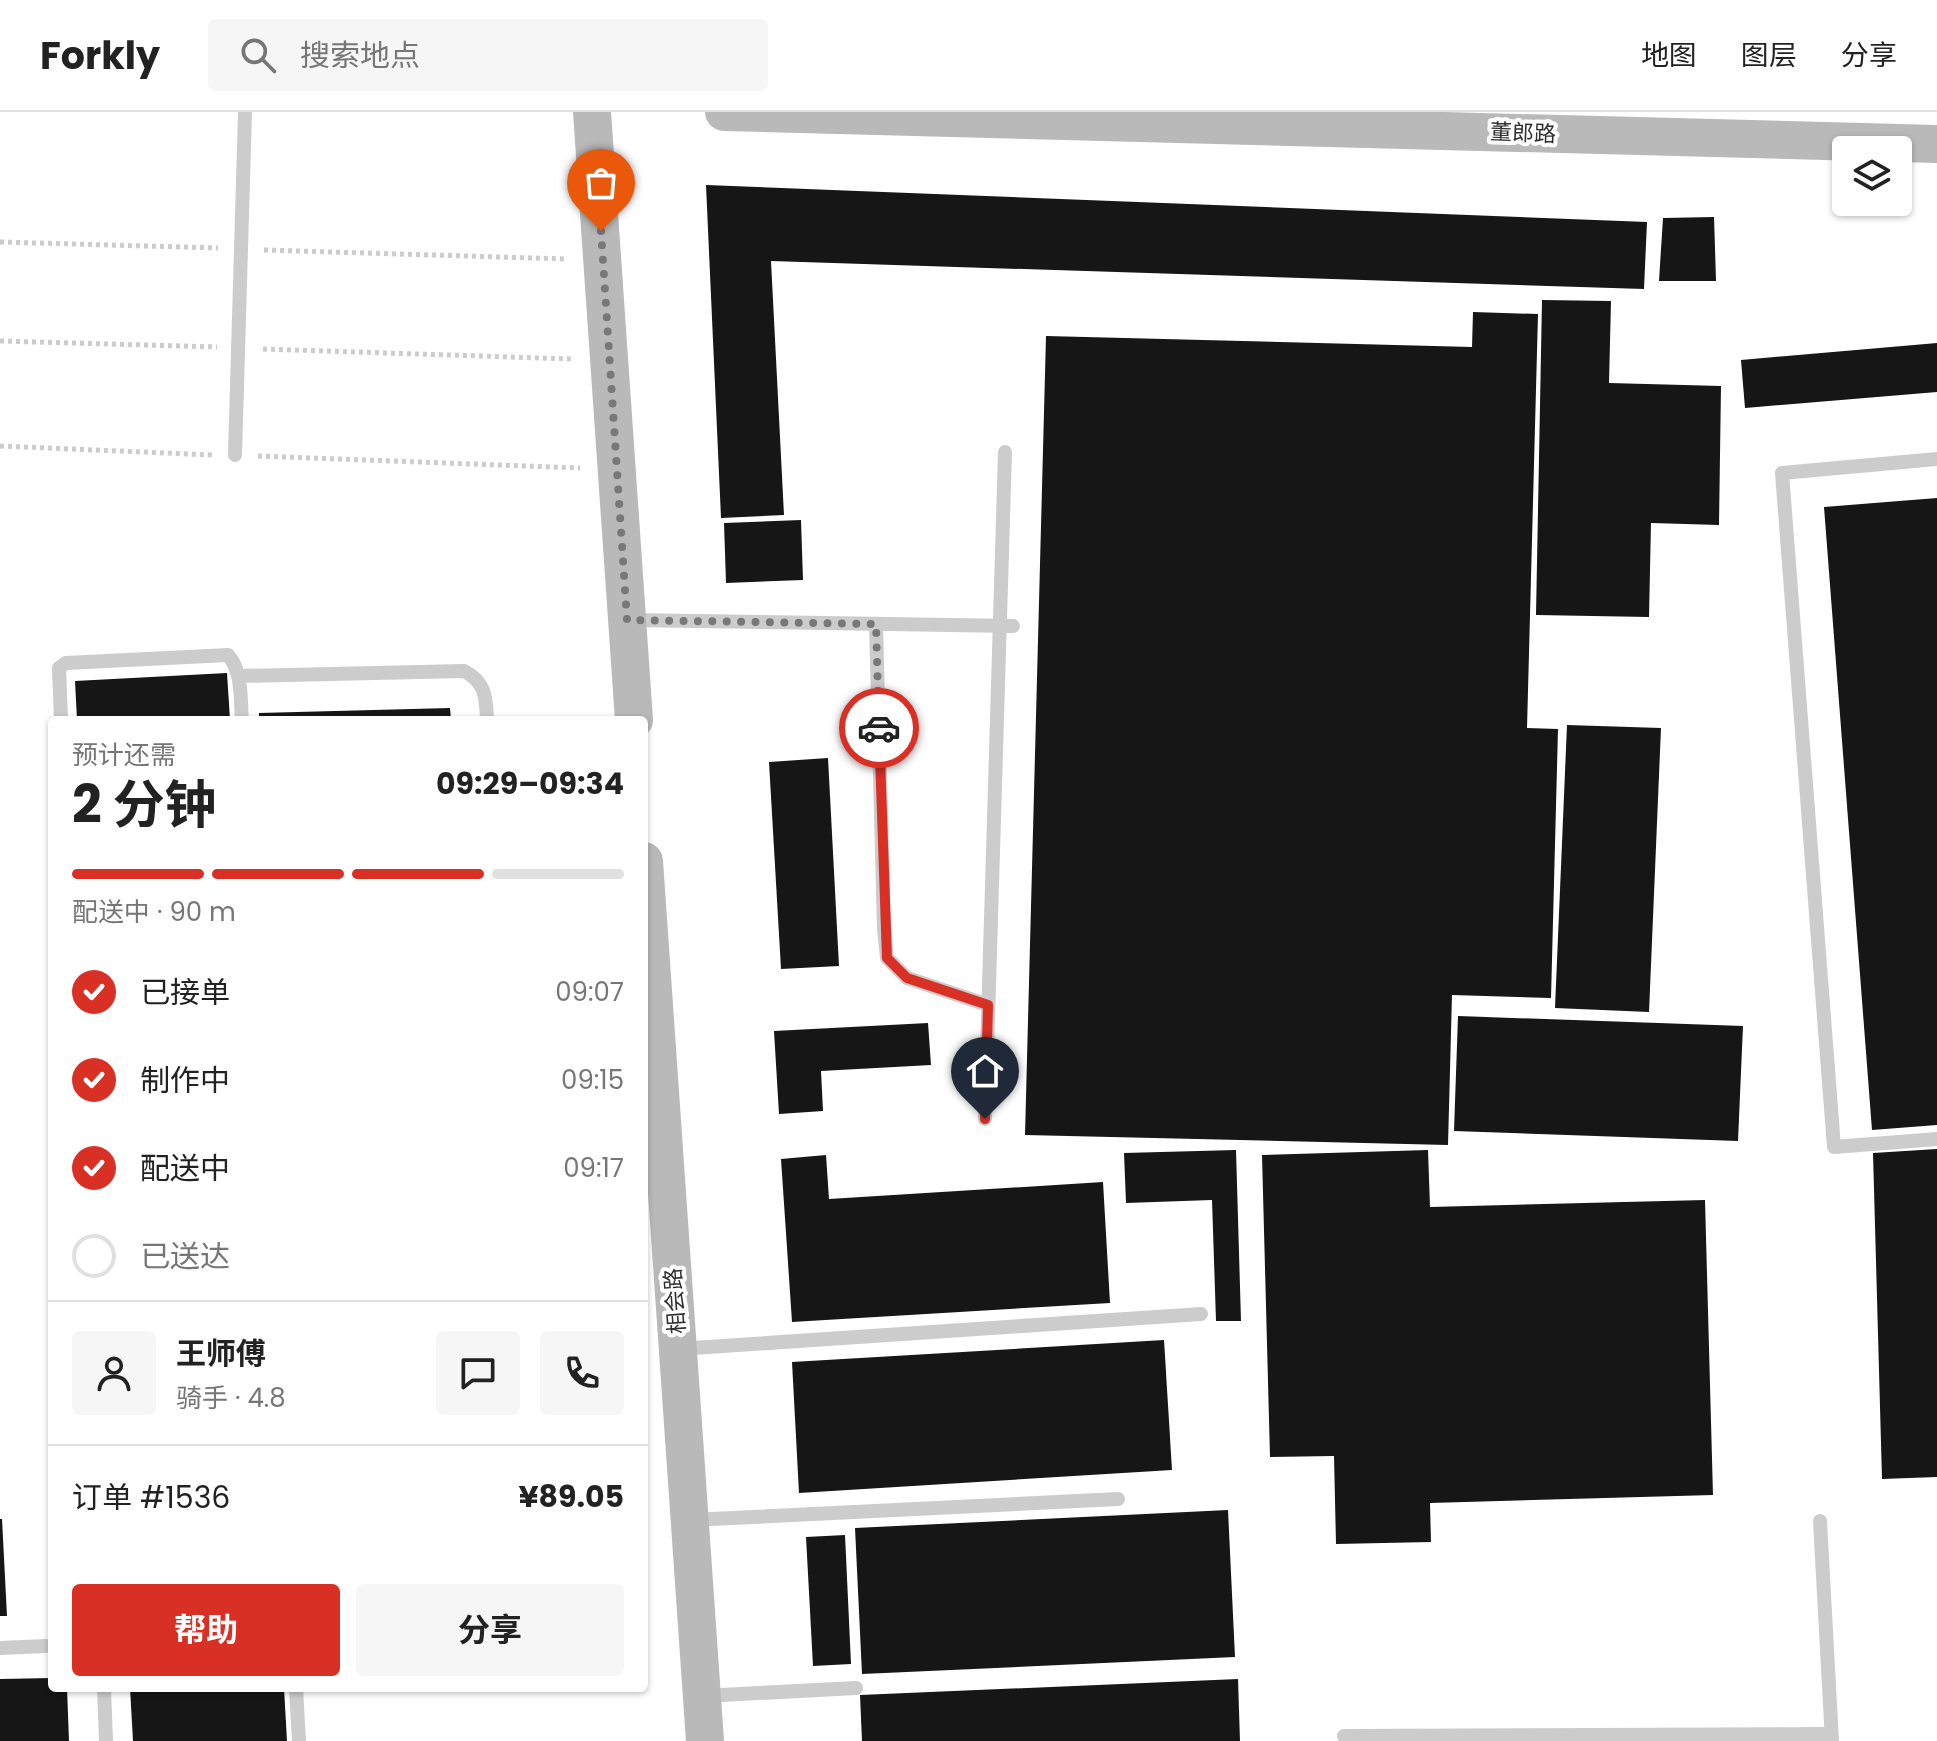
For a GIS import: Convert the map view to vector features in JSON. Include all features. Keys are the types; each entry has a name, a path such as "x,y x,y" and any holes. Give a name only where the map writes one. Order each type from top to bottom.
{"street":[{"path":"592,112 634,716"},
{"name":"董郎路","path":"724,112 1592,129 1937,144"},
{"name":"相会路","path":"648,918 705,1741"}],"lane":[{"path":"235,455 245,112"},
{"path":"985,1119 1006,626 1005,452"},
{"path":"1937,459 1782,473 1834,1147 1937,1139"},
{"path":"627,620 1006,626"},
{"path":"876,624 887,958 907,978 988,1005"},
{"path":"61,716 59,668 66,663 228,655 236,663 239,676 242,716"},
{"path":"239,676 464,671 476,677 484,688 487,716"},
{"path":"678,1349 1201,1314"},
{"path":"690,1520 1118,1499"},
{"path":"1344,1736 1832,1738 1820,1521"},
{"path":"0,1648 46,1646"},
{"path":"702,1696 856,1688"},
{"path":"104,1692 106,1741"},
{"path":"296,1692 299,1741"}],"path":[{"path":"0,242 603,261"},
{"path":"0,341 609,360"},
{"path":"0,446 617,470"}],"building":[{"path":"706,185 1647,222 1644,289 771,261 784,515 721,518"},
{"path":"1714,217 1716,281 1659,281 1663,218"},
{"path":"1542,300 1611,301 1609,383 1721,386 1719,525 1651,523 1649,617 1536,615"},
{"path":"1473,312 1538,314 1527,728 1558,729 1551,998 1452,995 1448,1145 1025,1135 1046,336 1472,347"},
{"path":"1937,343 1937,392 1745,408 1741,360"},
{"path":"1937,498 1937,1125 1872,1130 1824,507"},
{"path":"801,520 803,580 726,583 724,523"},
{"path":"227,673 230,716 77,716 75,681"},
{"path":"450,708 451,716 259,716 259,713"},
{"path":"1567,725 1661,728 1649,1012 1555,1008"},
{"path":"828,758 839,966 781,969 769,762"},
{"path":"1458,1016 1743,1026 1738,1141 1454,1131"},
{"path":"928,1023 931,1065 821,1071 823,1111 779,1114 774,1031"},
{"path":"1937,1149 1937,1477 1882,1479 1873,1153"},
{"path":"1236,1150 1241,1321 1216,1321 1212,1200 1126,1203 1124,1153"},
{"path":"1428,1150 1430,1207 1705,1200 1713,1495 1430,1503 1431,1542 1336,1544 1334,1456 1270,1457 1262,1155"},
{"path":"826,1155 829,1199 1103,1182 1110,1303 792,1322 781,1159"},
{"path":"1164,1340 1172,1470 799,1493 792,1362"},
{"path":"1228,1510 1235,1657 862,1674 855,1528"},
{"path":"2,1519 7,1616 0,1616"},
{"path":"845,1535 851,1664 813,1666 806,1537"},
{"path":"48,1678 48,1692 67,1692 69,1741 0,1741 0,1679"},
{"path":"1238,1679 1240,1741 862,1741 860,1695"},
{"path":"130,1692 284,1692 287,1741 133,1741"}],"way so far":[{"path":"601,231 627,620 876,624 879,728"}],"route":[{"path":"879,728 887,958 907,978 988,1005 985,1119"}]}
